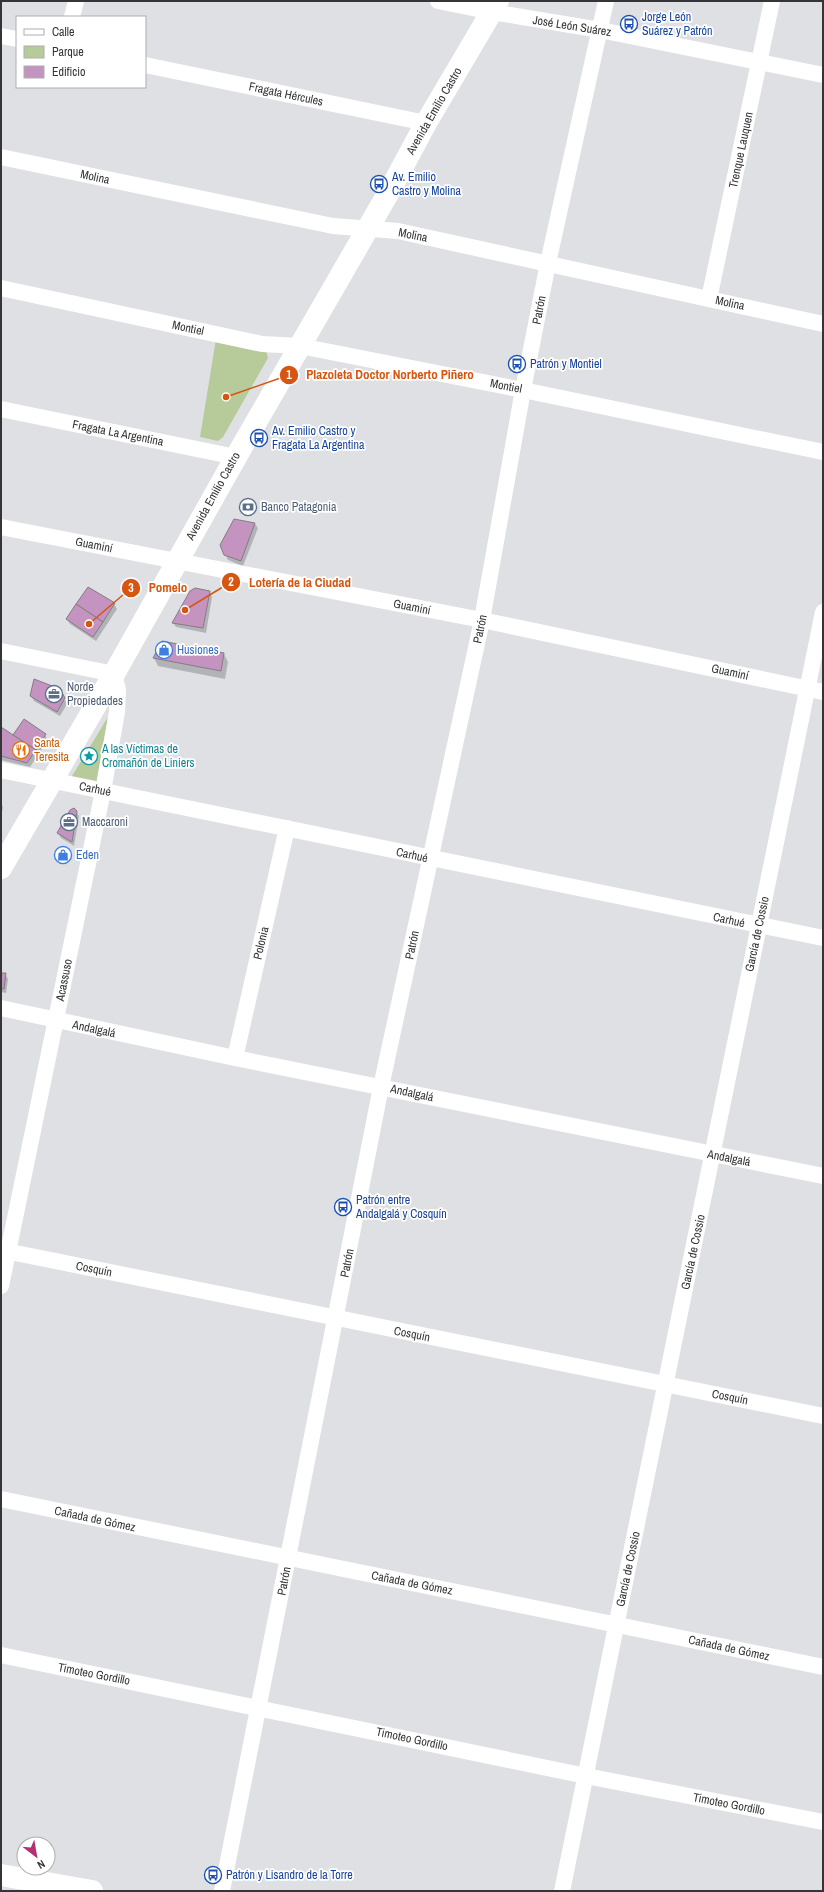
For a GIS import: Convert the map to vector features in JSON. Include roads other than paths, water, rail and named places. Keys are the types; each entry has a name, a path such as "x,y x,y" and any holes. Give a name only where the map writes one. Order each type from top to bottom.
{"main road":[{"name":"Avenida Emilio Castro","path":"1,868 50,781 114,674 177,560 368,228 426,123 495,7"},
{"path":"1,1875 92,1891"}],"street":[{"path":"72,16 76,1"},
{"name":"José León Suárez","path":"438,1 495,7 600,30 823,75"},
{"name":"Patrón","path":"222,1891 381,1087 482,620 523,390 548,263 606,1"},
{"name":"Trenque Lauquen","path":"709,299 772,1"},
{"path":"1,36 16,39"},
{"name":"Fragata Hércules","path":"146,65 426,123"},
{"name":"Molina","path":"1,157 332,226 398,231 823,324"},
{"name":"Montiel","path":"1,288 262,344 300,346 823,452"},
{"name":"Fragata La Argentina","path":"1,409 236,456"},
{"name":"Guaminí","path":"1,527 482,620 815,690"},
{"name":"García de Cossio","path":"562,1891 759,926 815,690 823,612"},
{"path":"1,651 114,674"},
{"name":"Acassuso","path":"1,1286 5,1251 57,1020 103,791 117,712 118,690 114,674"},
{"name":"Carhué","path":"1,770 823,938"},
{"name":"Polonia","path":"235,1058 287,828"},
{"name":"Andalgalá","path":"1,1008 235,1058 823,1176"},
{"name":"Cosquín","path":"5,1251 336,1319 823,1416"},
{"name":"Cañada de Gómez","path":"1,1499 823,1667"},
{"name":"Timoteo Gordillo","path":"1,1655 586,1776 823,1822"}],"place":[{"name":"Jorge León Suárez y Patrón","path":"629,24"},
{"name":"Av. Emilio Castro y Molina","path":"379,184"},
{"name":"Patrón y Montiel","path":"517,364"},
{"name":"Plazoleta Doctor Norberto Piñero","path":"226,397"},
{"name":"Av. Emilio Castro y Fragata La Argentina","path":"259,438"},
{"name":"Banco Patagonia","path":"248,507"},
{"name":"Lotería de la Ciudad","path":"185,610"},
{"name":"Pomelo","path":"89,624"},
{"name":"Husiones","path":"164,650"},
{"name":"Norde Propiedades","path":"54,694"},
{"name":"Santa Teresita","path":"21,750"},
{"name":"A las Víctimas de Cromañón de Liniers","path":"89,756"},
{"name":"Maccaroni","path":"69,822"},
{"name":"Eden","path":"63,855"},
{"name":"Patrón entre Andalgalá y Cosquín","path":"343,1207"},
{"name":"Patrón y Lisandro de la Torre","path":"213,1875"}]}
